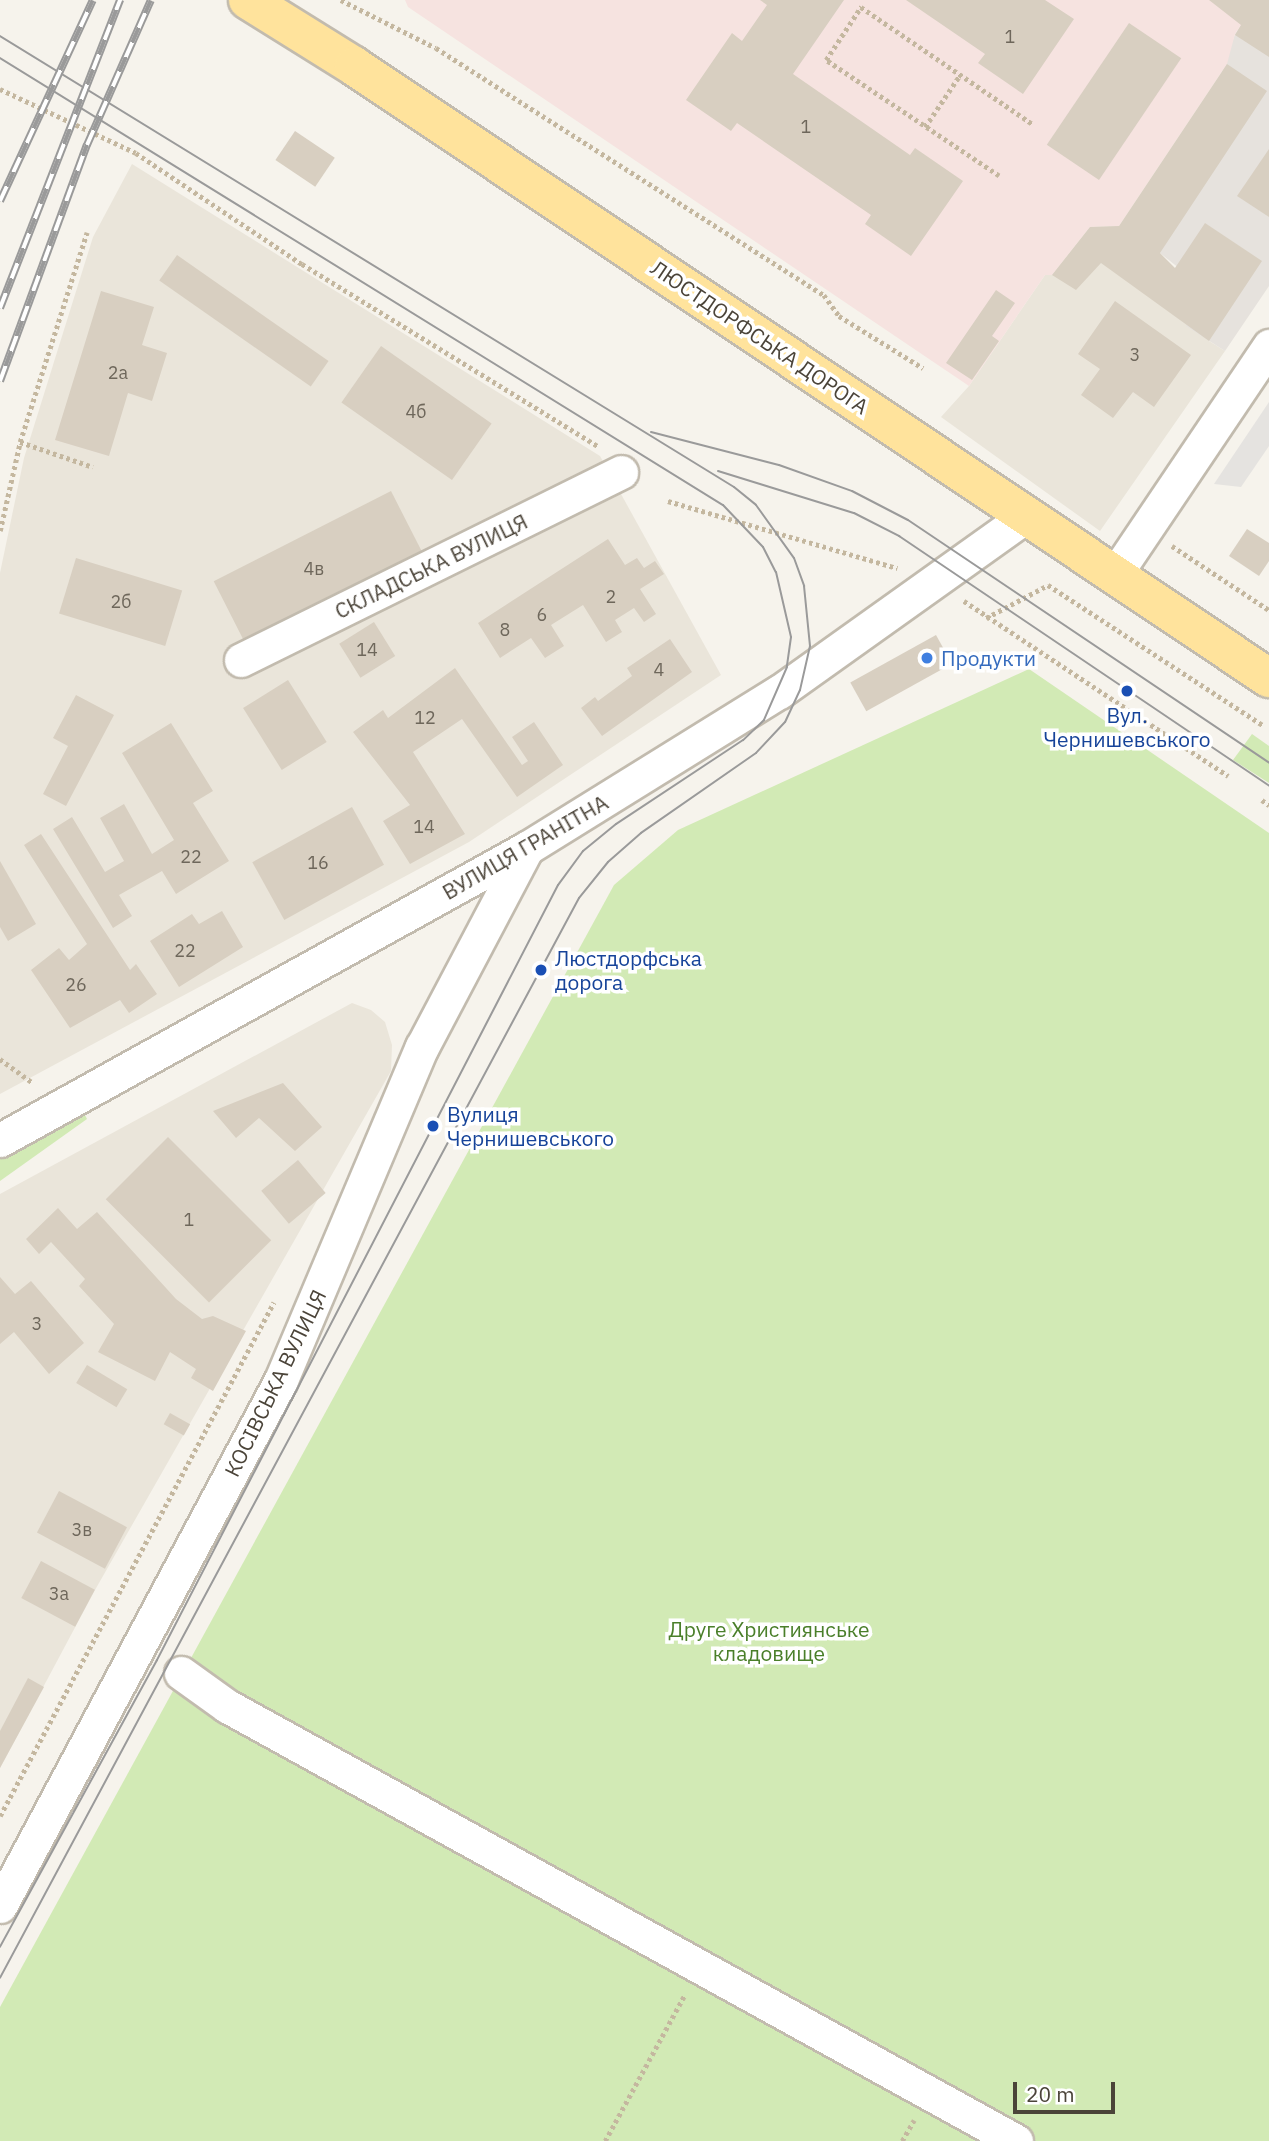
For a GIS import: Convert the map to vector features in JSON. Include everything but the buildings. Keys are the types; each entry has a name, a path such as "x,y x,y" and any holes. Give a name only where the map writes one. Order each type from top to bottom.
{"main road":[{"name":"ЛЮСТДОРФСЬКА ДОРОГА","path":"248,0 354,66 1026,516 1116,573 1269,678"}],"street":[{"path":"1116,573 1269,346"},
{"name":"СКЛАДСЬКА ВУЛИЦЯ","path":"241,660 621,472"},
{"name":"ВУЛИЦЯ ГРАНІТНА","path":"0,1140 527,848 779,692 1026,516"},
{"name":"КОСІВСЬКА ВУЛИЦЯ","path":"0,1906 281,1380 422,1047 527,848"},
{"path":"181,1673 227,1706 1016,2141"}],"path":[{"path":"341,0 436,48 824,295 839,316 923,368"},
{"path":"999,176 826,60 861,7 1034,125"},
{"path":"925,127 960,75"},
{"path":"0,89 136,153 302,264 610,454 621,472"},
{"path":"0,531 20,442 87,232"},
{"path":"20,442 93,467"},
{"path":"668,501 938,580"},
{"path":"1145,529 1269,610"},
{"path":"1228,776 986,618 1048,585 1264,725"},
{"path":"1262,800 1269,805"},
{"path":"0,1059 38,1086"},
{"path":"605,2141 698,1968"}],"shaded area":[{"path":"405,0 1258,0 1235,34 1227,64 1119,226 1090,227 1052,275 1045,275 969,386 408,7"},
{"path":"1258,0 1269,0 1269,286 1225,351 1186,326 1209,292 1160,253 1235,34"},
{"path":"132,164 600,456 721,675 469,842 0,1094 0,573 24,458 93,237"},
{"path":"1119,226 1209,341 1225,351 1100,531 941,417 969,386 1045,275 1052,275 1090,227"},
{"path":"1269,402 1269,446 1241,487 1214,484"},
{"path":"352,1003 371,1010 385,1022 392,1045 391,1071 95,1590 0,1768 0,1194"}],"green space":[{"name":"Друге Християнське кладовище","path":"1029,669 1269,833 1269,2141 0,2141 0,2007 614,885 678,830"},
{"path":"1252,734 1269,746 1269,783 1233,760"},
{"path":"80,1105 87,1119 0,1181 0,1150"}],"tram line":[{"path":"0,36 734,487 756,505 794,558 804,586 810,646 800,690 785,722 756,753 641,833 608,862 579,898 0,1978"},
{"path":"0,58 723,505 763,547 776,572 791,637 787,667 764,720 743,740 616,824 583,851 558,885 157,1660 0,1947"},
{"path":"651,432 779,465 852,491 908,520 1269,763"},
{"path":"718,471 854,513 899,536 1269,786"}],"railway":[{"path":"0,201 93,0"},
{"path":"0,308 120,0"},
{"path":"0,381 87,145 151,0"}],"place":[{"name":"Продукти","path":"927,658"},
{"name":"Вул. Чернишевського","path":"1127,691"},
{"name":"Люстдорфська дорога","path":"541,970"},
{"name":"Вулиця Чернишевського","path":"433,1126"}]}
